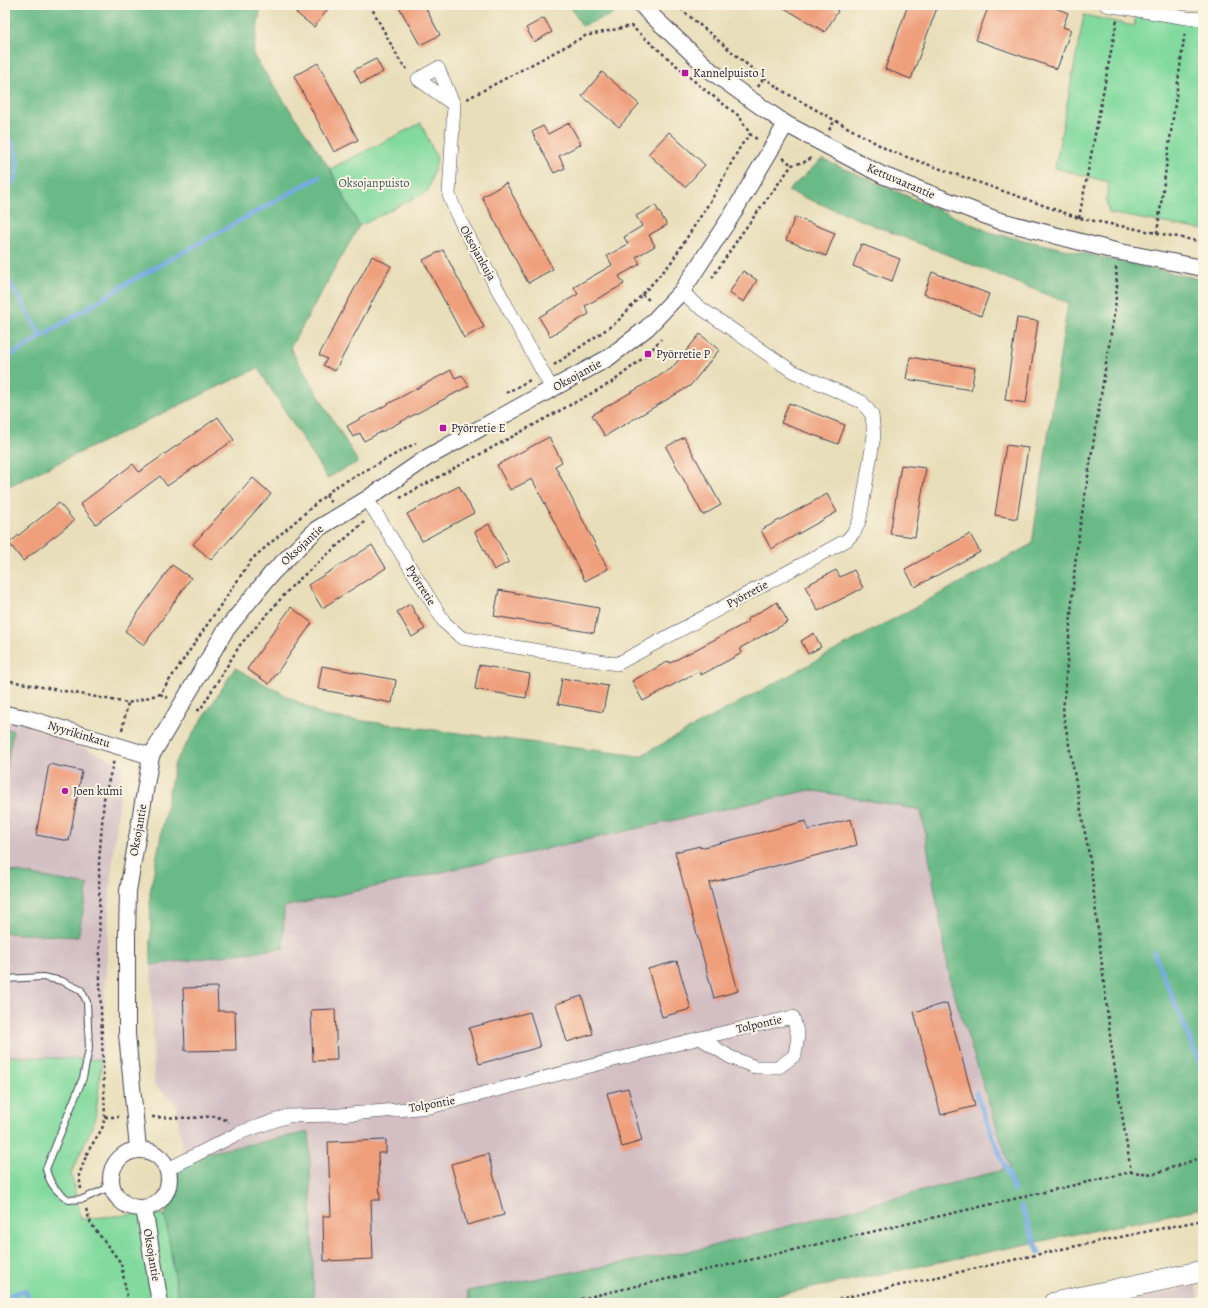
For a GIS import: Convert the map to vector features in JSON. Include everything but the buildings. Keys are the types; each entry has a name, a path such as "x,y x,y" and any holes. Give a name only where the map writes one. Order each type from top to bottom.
{"main road":[{"path":"1054,1303 1203,1271"}],"street":[{"name":"Kettuvaarantie","path":"642,5 711,71 786,124 882,175 997,220 1115,251 1203,268"},
{"path":"1106,5 1187,18 1203,19"},
{"name":"Oksojankuja","path":"418,79 438,68 454,105 448,195 456,216 552,389"},
{"path":"418,79 454,105"},
{"name":"Oksojantie","path":"138,1149 127,1034 128,891 151,756 225,631 272,573 317,529 367,499 428,457 608,358 646,328 682,291 732,215 786,124"},
{"name":"Pyörretie","path":"367,499 445,623 462,638 617,664 847,540 855,531 860,519 874,436 872,415 862,402 792,371 695,304 682,291"},
{"name":"Nyyrikinkatu","path":"5,714 26,718 151,756"},
{"name":"Tolpontie","path":"168,1169 239,1133 288,1116 339,1115 430,1107 700,1038 793,1017 798,1036 795,1055 779,1067 755,1067 730,1057 700,1038"},
{"path":"138,1149 148,1150 156,1154 168,1169 169,1178 165,1194 159,1201 144,1208 125,1204 118,1198 112,1186 111,1172 115,1163 121,1156 129,1151 138,1149"},
{"name":"Oksojantie","path":"144,1208 160,1303"}],"lane":[{"path":"5,979 43,977 62,981 81,990 88,1002 89,1049 83,1078 46,1169 49,1180 57,1192 69,1200 83,1199 112,1186"}],"path":[{"path":"370,5 400,63 418,79"},
{"path":"676,5 756,72 780,89 890,151 1079,218 1203,242"},
{"path":"1079,218 1120,7"},
{"path":"1157,233 1187,18"},
{"path":"454,105 585,36 631,26 700,86 740,116 750,134 792,165"},
{"path":"1115,251 1117,285 1075,564 1063,712 1090,860 1111,1044 1131,1172"},
{"path":"5,680 128,704 104,800 99,862 100,984 105,1117 102,1129 88,1151 79,1175 83,1199 91,1224 121,1264 128,1303"},
{"path":"105,1117 191,1118 215,1116 226,1120 239,1133"},
{"path":"563,1303 1131,1172 1153,1174 1203,1157"},
{"path":"821,1303 1062,1248 1203,1220"}],"shaded area":[{"path":"5,721 27,725 123,764 110,888 102,1060 5,1056 5,933 78,937 88,886 5,870 5,777 13,730 5,729"},
{"path":"810,790 922,810 951,984 1010,1168 701,1249 468,1291 470,1303 314,1303 309,1133 183,1158 177,1105 154,1084 151,965 283,948 284,907"},
{"path":"1196,1285 1199,1303 1120,1303"}],"green space":[{"path":"5,5 261,5 253,55 330,169 359,226 290,348 358,462 327,478 258,368 5,488"},
{"path":"570,5 620,5 623,10 582,26"},
{"path":"1084,15 1134,26 1136,15 1203,25 1203,230 1109,213 1106,200 1109,182 1055,168"},
{"name":"Oksojanpuisto","path":"421,123 437,159 428,191 359,226 330,169"},
{"path":"822,159 992,233 1203,280 1203,1208 739,1303 470,1303 467,1291 701,1249 1010,1168 951,984 921,810 810,790 284,907 283,948 151,965 150,892 175,762 235,668 324,716 640,756 1032,544 1068,303 788,191"},
{"path":"5,729 13,730 5,777"},
{"path":"5,870 88,885 78,937 5,933"},
{"path":"5,1056 102,1060 95,1120 71,1173 81,1219 138,1214 165,1215 179,1303 5,1303"},
{"path":"309,1132 314,1303 179,1303 165,1215 183,1158"}],"waterway":[{"path":"5,130 11,141 18,164 16,176 5,193"},
{"path":"5,359 131,281 319,177"},
{"path":"5,274 42,337"},
{"path":"1154,953 1203,1071"},
{"path":"976,1093 1014,1190"},
{"path":"1021,1206 1039,1253"},
{"path":"5,1297 25,1290 30,1303"}],"place":[{"name":"Kannelpuisto I","path":"685,73"},
{"name":"Pyörretie P","path":"648,354"},
{"name":"Pyörretie E","path":"443,428"},
{"name":"Joen kumi","path":"65,791"}]}
